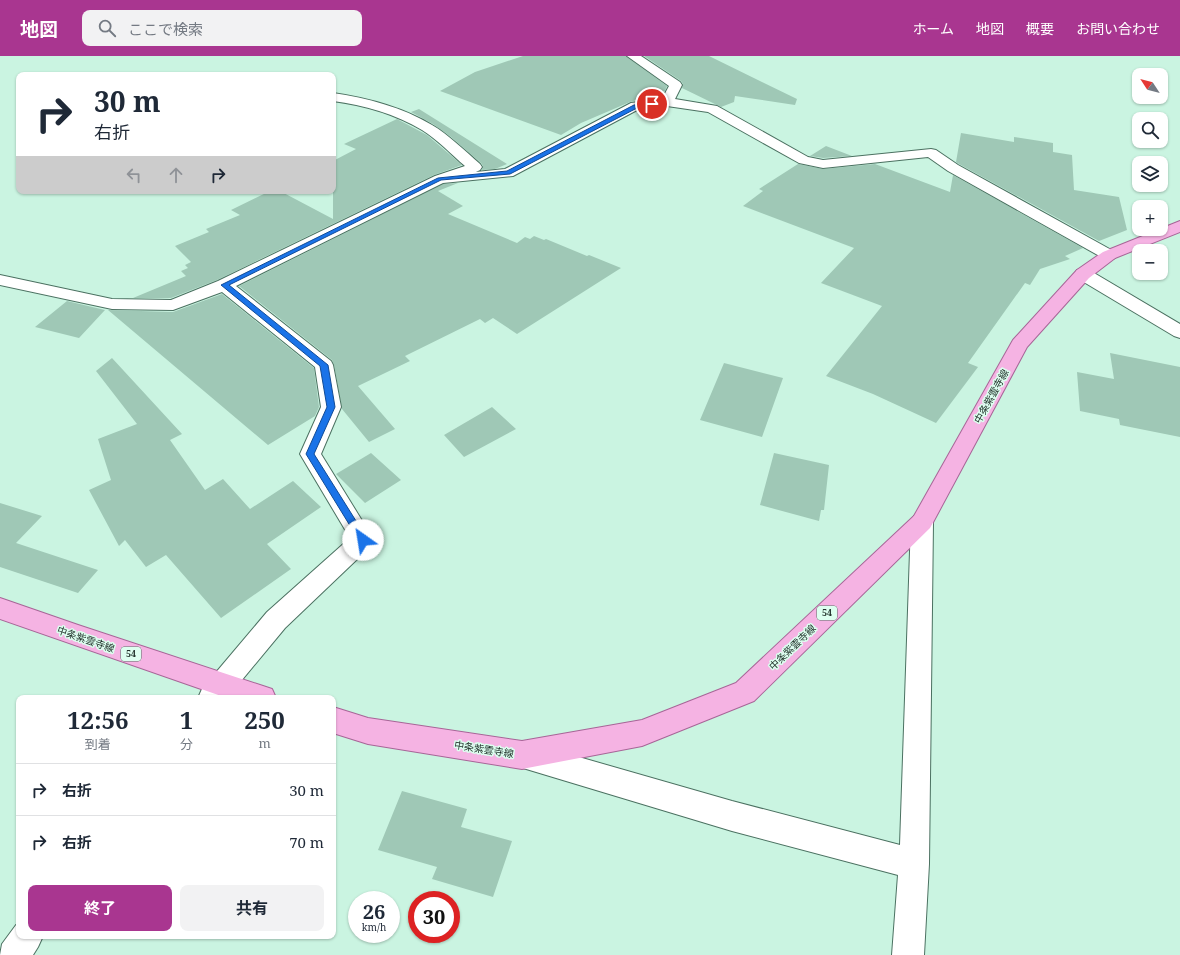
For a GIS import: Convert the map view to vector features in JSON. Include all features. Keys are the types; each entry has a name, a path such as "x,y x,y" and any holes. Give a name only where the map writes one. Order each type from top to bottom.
{"main road":[{"name":"中条紫雲寺線","path":"336,721 368,731 522,755 642,733 745,692 922,522 1020,344 1083,274 1109,255 1180,226"},
{"name":"中条紫雲寺線","path":"0,608 216,692 240,695"}],"street":[{"path":"633,56 676,85 667,102"},
{"path":"0,280 112,304 173,305 224,285 440,179 475,166 428,128 386,109 361,101 336,98"},
{"path":"440,179 508,173 636,106 667,102 712,108 804,160 823,164 931,153 953,168 1109,255"},
{"path":"1083,274 1180,332"},
{"path":"216,692 276,620 363,540 310,454 331,407 324,365 224,285"},
{"path":"908,955 914,864 922,522"},
{"path":"522,755 732,816 914,864"},
{"path":"13,955 25,939"}],"building":[{"path":"523,56 626,56 667,86 665,91 630,102 581,123 561,135 440,91 475,72"},
{"path":"644,56 709,56 797,99 795,105 735,96 734,102 721,107 682,88 683,84 681,81"},
{"path":"419,109 507,164 495,169 482,170 483,166 481,163 451,137 433,124 411,112"},
{"path":"397,119 427,135 462,165 434,175 217,280 171,298 133,298 186,276 181,271 188,268 185,265 191,262 175,246 209,232 206,229 240,215 231,210 264,194 286,194 333,219 333,194 336,194 336,159 356,149 344,144"},
{"path":"961,133 1014,142 1014,137 1053,143 1053,152 1072,155 1074,190 1119,197 1127,230 1099,241 959,164 956,162"},
{"path":"826,146 852,156 823,158 810,156"},
{"path":"798,164 823,169 875,164 950,192 953,175 1083,248 1065,256 1070,259 1040,269 1030,285 1025,283 968,363 978,367 936,423 873,394 826,376 882,306 821,283 854,248 743,206 763,191 759,189"},
{"path":"458,183 438,191 463,206 448,214 517,243 525,237 530,239 534,236 544,240 546,239 621,268 517,334 493,318 485,323 480,319 405,356 410,361 358,386 395,429 369,442 342,409 332,360 239,286 443,184"},
{"path":"222,294 314,368 319,407 315,416 268,445 108,310 173,312"},
{"path":"67,301 105,310 79,338 35,327"},
{"path":"1110,353 1180,367 1180,437 1120,425 1119,419 1080,411 1077,372 1114,379"},
{"path":"112,358 182,434 170,440 205,490 223,479 250,509 293,481 321,507 267,544 291,569 221,618 166,555 146,567 125,540 119,546 89,490 111,480 98,439 137,424 96,371"},
{"path":"724,363 783,378 762,437 700,420"},
{"path":"492,407 516,429 464,457 444,435"},
{"path":"371,453 401,480 365,503 336,474"},
{"path":"774,453 829,465 824,510 821,510 819,521 760,505"},
{"path":"0,503 42,516 16,543 98,570 78,593 0,567"},
{"path":"402,791 467,809 461,827 512,841 493,897 432,879 437,867 378,850"}],"route":[{"path":"363,540 310,454 331,407 324,365 224,285 440,179 508,173 636,106 652,104"}]}
